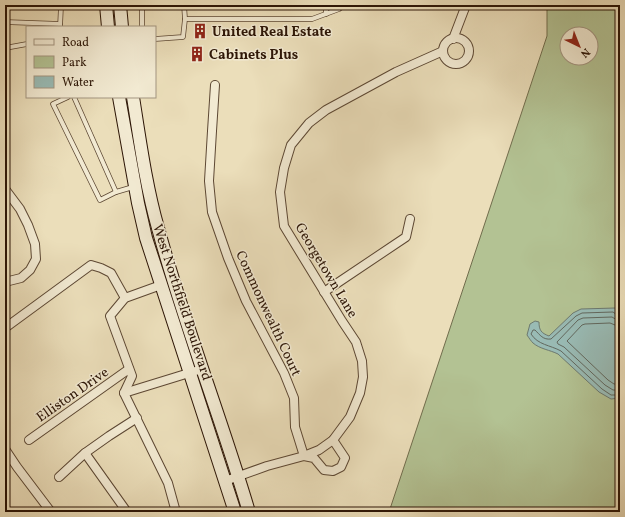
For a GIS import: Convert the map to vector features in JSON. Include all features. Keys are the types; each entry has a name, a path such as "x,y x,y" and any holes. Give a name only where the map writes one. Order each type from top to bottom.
{"main road":[{"path":"106,5 108,26"},
{"path":"120,5 122,26"},
{"name":"West Northfield Boulevard","path":"119,98 146,238 189,373 236,512"},
{"name":"West Northfield Boulevard","path":"134,98 148,184 160,235 173,280 249,512"},
{"path":"135,186 148,184"}],"street":[{"path":"453,39 466,5"},
{"path":"457,38 461,39 467,45 468,50 467,58 456,64 452,64 445,59 443,52 446,43 449,40 457,38"},
{"name":"Georgetown Lane","path":"225,481 319,450 333,440 350,417 360,393 363,372 362,361 356,342 284,226 280,192 284,168 291,145 309,123 326,110 396,72 443,52"},
{"name":"Commonwealth Court","path":"215,85 209,182 212,212 228,258 246,301 284,373 294,398 295,426 304,456"},
{"path":"5,189 20,209 28,225 35,244 36,259 30,270 21,278 5,282"},
{"path":"324,292 406,236 410,219"},
{"path":"5,328 91,265 111,273 125,298"},
{"path":"124,393 132,376 110,316 125,298 162,285"},
{"path":"124,393 202,368"},
{"name":"Elliston Drive","path":"30,440 129,369"},
{"path":"124,393 168,483 176,512"},
{"path":"59,477 85,453 137,418"},
{"path":"304,456 314,458 324,470 333,471 341,467 345,458 333,440"},
{"path":"5,449 51,512"},
{"path":"85,453 127,512"}],"lane":[{"path":"17,5 88,5"},
{"path":"5,22 60,25 61,5"},
{"path":"142,5 142,26"},
{"path":"156,39 184,37 184,5"},
{"path":"326,5 326,14"},
{"path":"185,19 312,19 339,9 344,5"},
{"path":"5,48 26,44"},
{"path":"66,98 53,104 100,200 116,192 135,186"},
{"path":"74,98 116,192"}],"green space":[{"path":"547,5 620,5 620,512 389,512 547,36"}],"water":[{"path":"615,308 620,312 620,398 611,399 599,392 558,354 536,345 527,335 530,324 535,321 539,322 539,327 542,332 549,336 573,313 581,309"}],"place":[{"name":"United Real Estate","path":"200,31"},
{"name":"Cabinets Plus","path":"197,54"}]}
